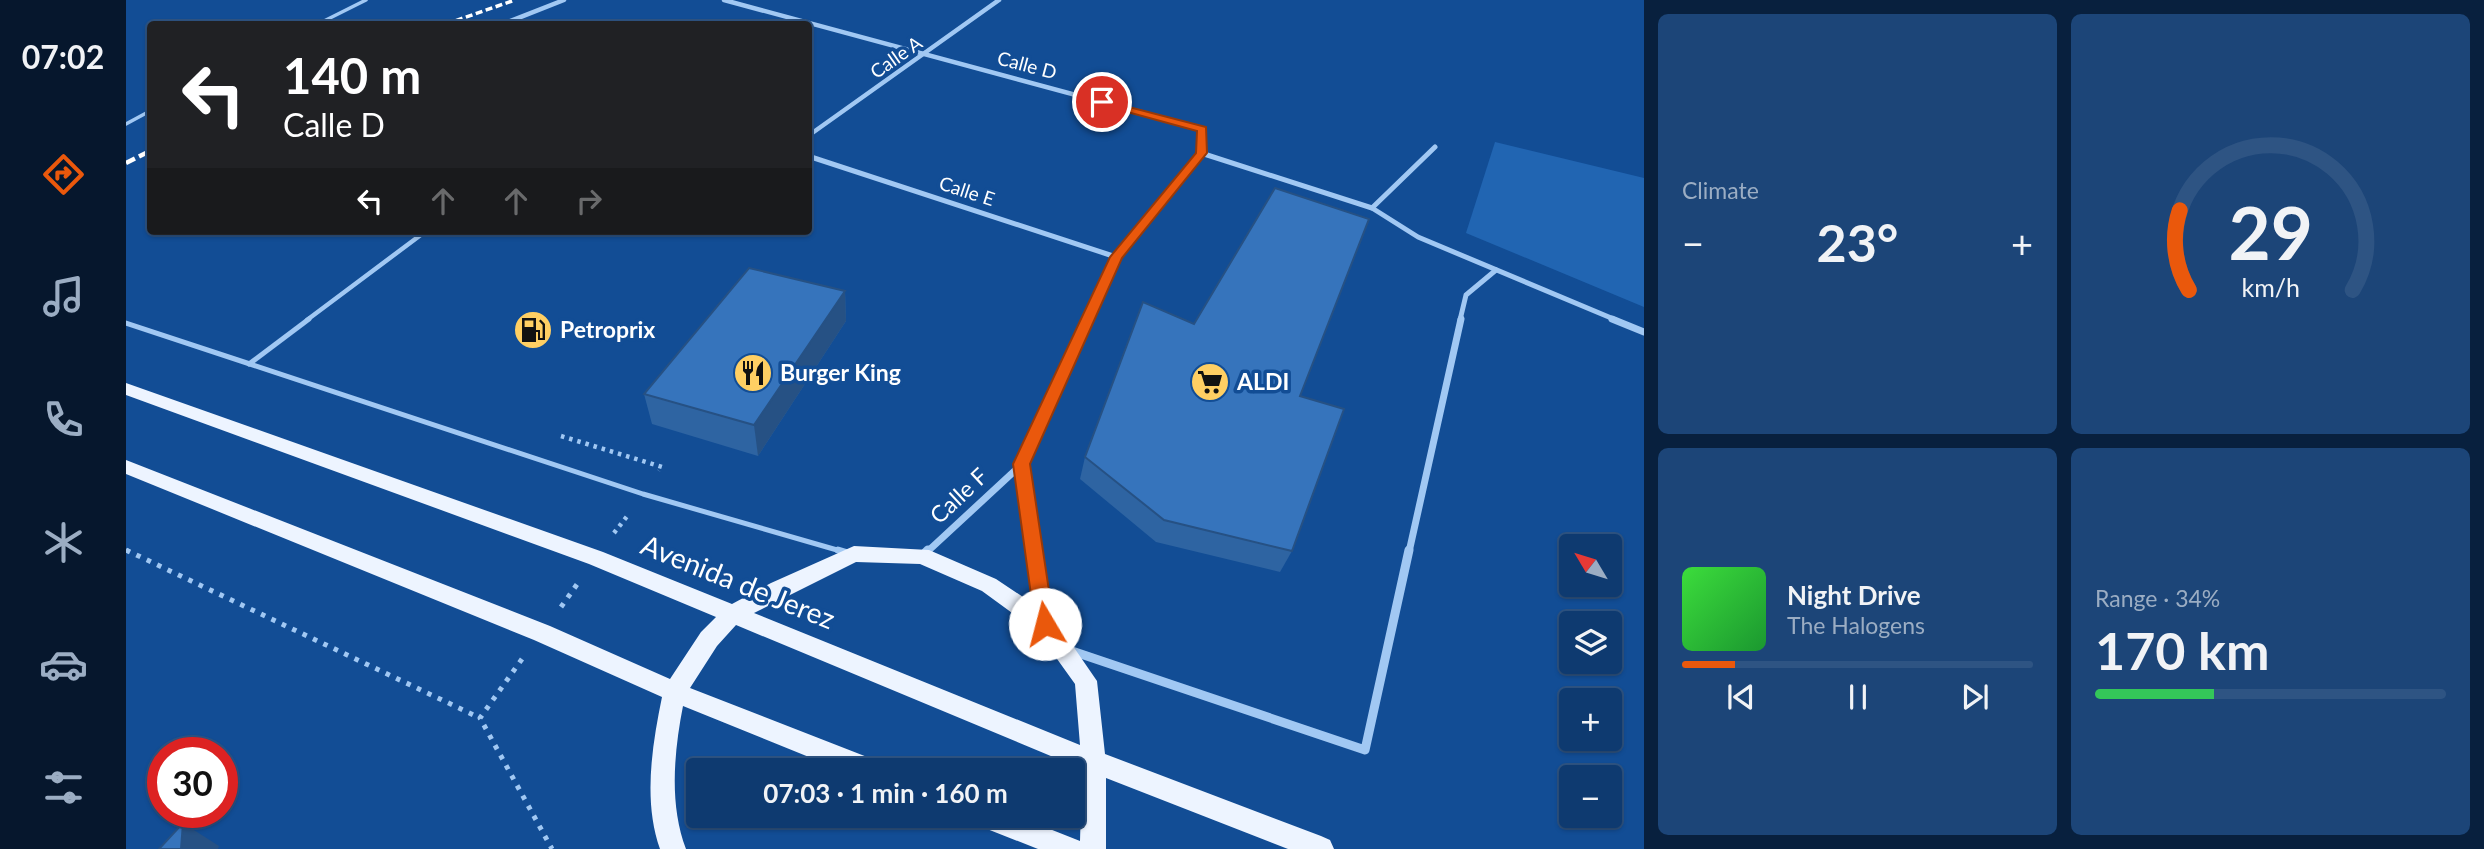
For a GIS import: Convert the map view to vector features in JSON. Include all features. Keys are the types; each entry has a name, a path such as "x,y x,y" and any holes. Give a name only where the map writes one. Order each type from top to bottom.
{"main road":[{"name":"Avenida de Jerez","path":"126,389 596,558 1094,762 1321,849"},
{"path":"126,467 542,633 674,692 841,758"},
{"path":"673,849 667,833 662,754 674,692 709,639 733,614 778,589 854,554 922,556 989,585 1045,624 1086,681 1094,762 1093,849"},
{"path":"1017,828 1071,849"}],"street":[{"path":"511,21 564,0"},
{"name":"Calle D","path":"724,0 804,21"},
{"name":"Calle A","path":"812,133 999,0"},
{"name":"Calle D","path":"812,23 1202,129 1201,153"},
{"path":"1372,208 1435,147"},
{"path":"1201,153 1372,208 1418,237 1644,332"},
{"name":"Calle F","path":"922,556 1021,464 1116,257 1201,153"},
{"name":"Calle E","path":"812,157 1116,257"},
{"path":"1062,647 1365,750 1466,295 1496,270"},
{"name":"Calle F","path":"1021,464 1045,624"}],"lane":[{"path":"324,21 366,0"},
{"path":"126,124 147,113"},
{"path":"249,364 421,235"},
{"name":"Avenida de Jerez","path":"126,323 643,494 854,554"}],"path":[{"path":"613,535 634,507"},
{"path":"126,550 480,718 552,849"},
{"path":"480,718 503,686"}],"shaded area":[{"path":"1495,142 1644,178 1644,307 1466,233"}],"building":[{"name":"ALDI","path":"1275,188 1369,219 1300,396 1344,409 1292,551 1164,520 1085,457 1143,302 1194,324"},
{"name":"Burger King","path":"749,268 845,291 754,425 644,394"},
{"path":"178,828 183,828 181,849 159,849"}],"railway":[{"path":"455,21 515,0"},
{"path":"126,163 147,152"}],"place":[{"name":"Petroprix","path":"533,330"},
{"name":"Burger King","path":"753,373"},
{"name":"ALDI","path":"1210,382"}],"route":[{"path":"1045,624 1021,464 1116,257 1201,153 1202,129 1102,102"}]}
